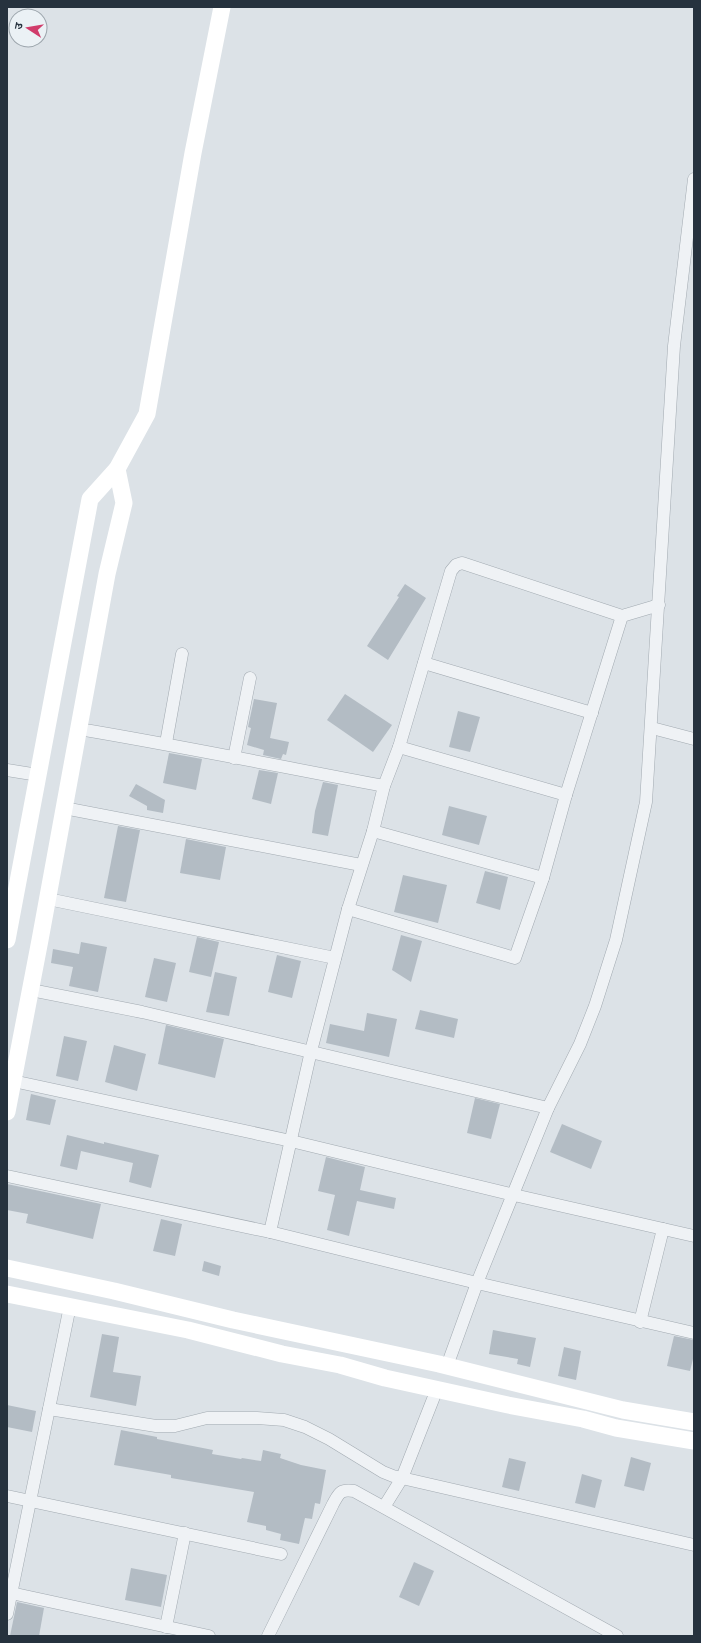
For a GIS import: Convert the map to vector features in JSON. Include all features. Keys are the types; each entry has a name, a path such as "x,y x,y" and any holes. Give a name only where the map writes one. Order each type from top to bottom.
{"street":[{"path":"7,940 90,499 117,469 146,414 193,153 222,7"},
{"path":"384,1507 402,1478 447,1366 477,1283 514,1195 548,1108 580,1044 595,1006 616,940 646,802 660,605 674,346 694,182"},
{"path":"7,1112 31,990 107,574 124,503 117,469"},
{"path":"270,1232 311,1051 348,909 373,831 384,786 399,747 451,571 456,564 462,562 622,616 660,605"},
{"path":"348,909 515,958 543,878 566,795 622,616"},
{"path":"166,743 182,654"},
{"path":"424,663 592,714"},
{"path":"234,758 250,678"},
{"path":"652,728 694,739"},
{"path":"79,729 166,743 234,758 384,786"},
{"path":"399,747 566,795"},
{"path":"7,770 38,775"},
{"path":"64,808 361,865"},
{"path":"373,831 543,878"},
{"path":"48,898 335,958"},
{"path":"31,990 142,1012 548,1108"},
{"path":"13,1081 291,1141 514,1195 694,1236"},
{"path":"7,1176 270,1232 640,1322 694,1333"},
{"path":"640,1322 663,1229"},
{"path":"7,1268 114,1291 233,1320 447,1366 623,1410 694,1422"},
{"path":"7,1294 195,1332 282,1354 340,1365 385,1378 508,1405 583,1419 616,1428 694,1441"},
{"path":"7,1614 70,1306"},
{"path":"49,1409 156,1426 175,1426 207,1418 257,1418 284,1420 305,1427 330,1439 383,1472 402,1478 694,1546"},
{"path":"268,1636 339,1493 345,1490 354,1491 384,1507 617,1636"},
{"path":"7,1496 282,1554"},
{"path":"166,1627 184,1533"},
{"path":"11,1593 209,1636"}],"building":[{"path":"405,584 426,598 388,660 367,646 399,597 397,596"},
{"path":"345,694 392,725 373,752 327,720"},
{"path":"254,699 277,703 270,738 289,742 286,755 283,754 281,759 263,755 264,750 247,745 251,728 248,727"},
{"path":"458,711 480,717 470,752 449,747"},
{"path":"169,753 202,759 196,790 163,783"},
{"path":"259,770 278,773 271,804 252,799"},
{"path":"323,782 338,785 328,836 312,833 315,811"},
{"path":"136,784 165,800 163,813 147,810 147,806 129,796"},
{"path":"449,806 487,816 479,845 442,835"},
{"path":"118,826 140,830 126,902 104,898"},
{"path":"186,839 226,847 220,880 180,873"},
{"path":"485,871 508,877 500,910 476,903"},
{"path":"403,875 447,885 438,923 394,912"},
{"path":"401,935 422,941 411,982 392,970"},
{"path":"197,937 219,942 211,977 189,972"},
{"path":"81,942 107,947 98,992 69,986 73,967 51,963 53,949 79,954"},
{"path":"277,955 301,961 292,998 268,992"},
{"path":"154,958 176,963 167,1002 145,997"},
{"path":"215,972 237,977 229,1016 206,1012"},
{"path":"420,1010 458,1019 454,1038 415,1029"},
{"path":"367,1013 397,1019 389,1057 326,1043 330,1024 364,1031"},
{"path":"166,1025 224,1039 215,1078 158,1064"},
{"path":"64,1036 87,1041 78,1081 56,1076"},
{"path":"114,1045 146,1054 137,1091 105,1082"},
{"path":"31,1094 56,1100 50,1125 26,1120"},
{"path":"475,1098 500,1104 491,1139 467,1133"},
{"path":"562,1124 602,1141 591,1169 550,1152"},
{"path":"67,1135 159,1155 151,1188 129,1182 133,1163 81,1151 77,1170 60,1166"},
{"path":"326,1157 365,1167 360,1190 396,1198 394,1209 357,1201 349,1236 327,1230 335,1195 318,1191"},
{"path":"7,1184 101,1204 93,1239 26,1223 28,1214 7,1210"},
{"path":"161,1219 182,1224 175,1256 153,1251"},
{"path":"204,1261 221,1266 219,1276 202,1271"},
{"path":"493,1330 536,1338 530,1367 517,1364 518,1359 489,1354"},
{"path":"102,1334 119,1337 113,1372 141,1376 136,1406 90,1397"},
{"path":"674,1336 694,1340 694,1355 690,1371 667,1366"},
{"path":"564,1347 581,1351 576,1380 558,1376"},
{"path":"7,1405 36,1411 32,1432 7,1427"},
{"path":"121,1430 213,1450 212,1454 241,1459 261,1461 263,1450 281,1454 280,1458 301,1465 326,1470 320,1504 315,1503 312,1519 305,1518 299,1544 280,1540 281,1534 266,1530 266,1526 247,1522 254,1492 171,1478 171,1475 114,1465"},
{"path":"631,1457 651,1463 644,1491 624,1486"},
{"path":"509,1458 526,1462 519,1491 502,1487"},
{"path":"582,1474 602,1480 595,1508 575,1503"},
{"path":"414,1562 434,1571 419,1606 399,1597"},
{"path":"131,1568 167,1575 161,1607 125,1600"},
{"path":"17,1602 44,1608 39,1636 10,1636"}]}
